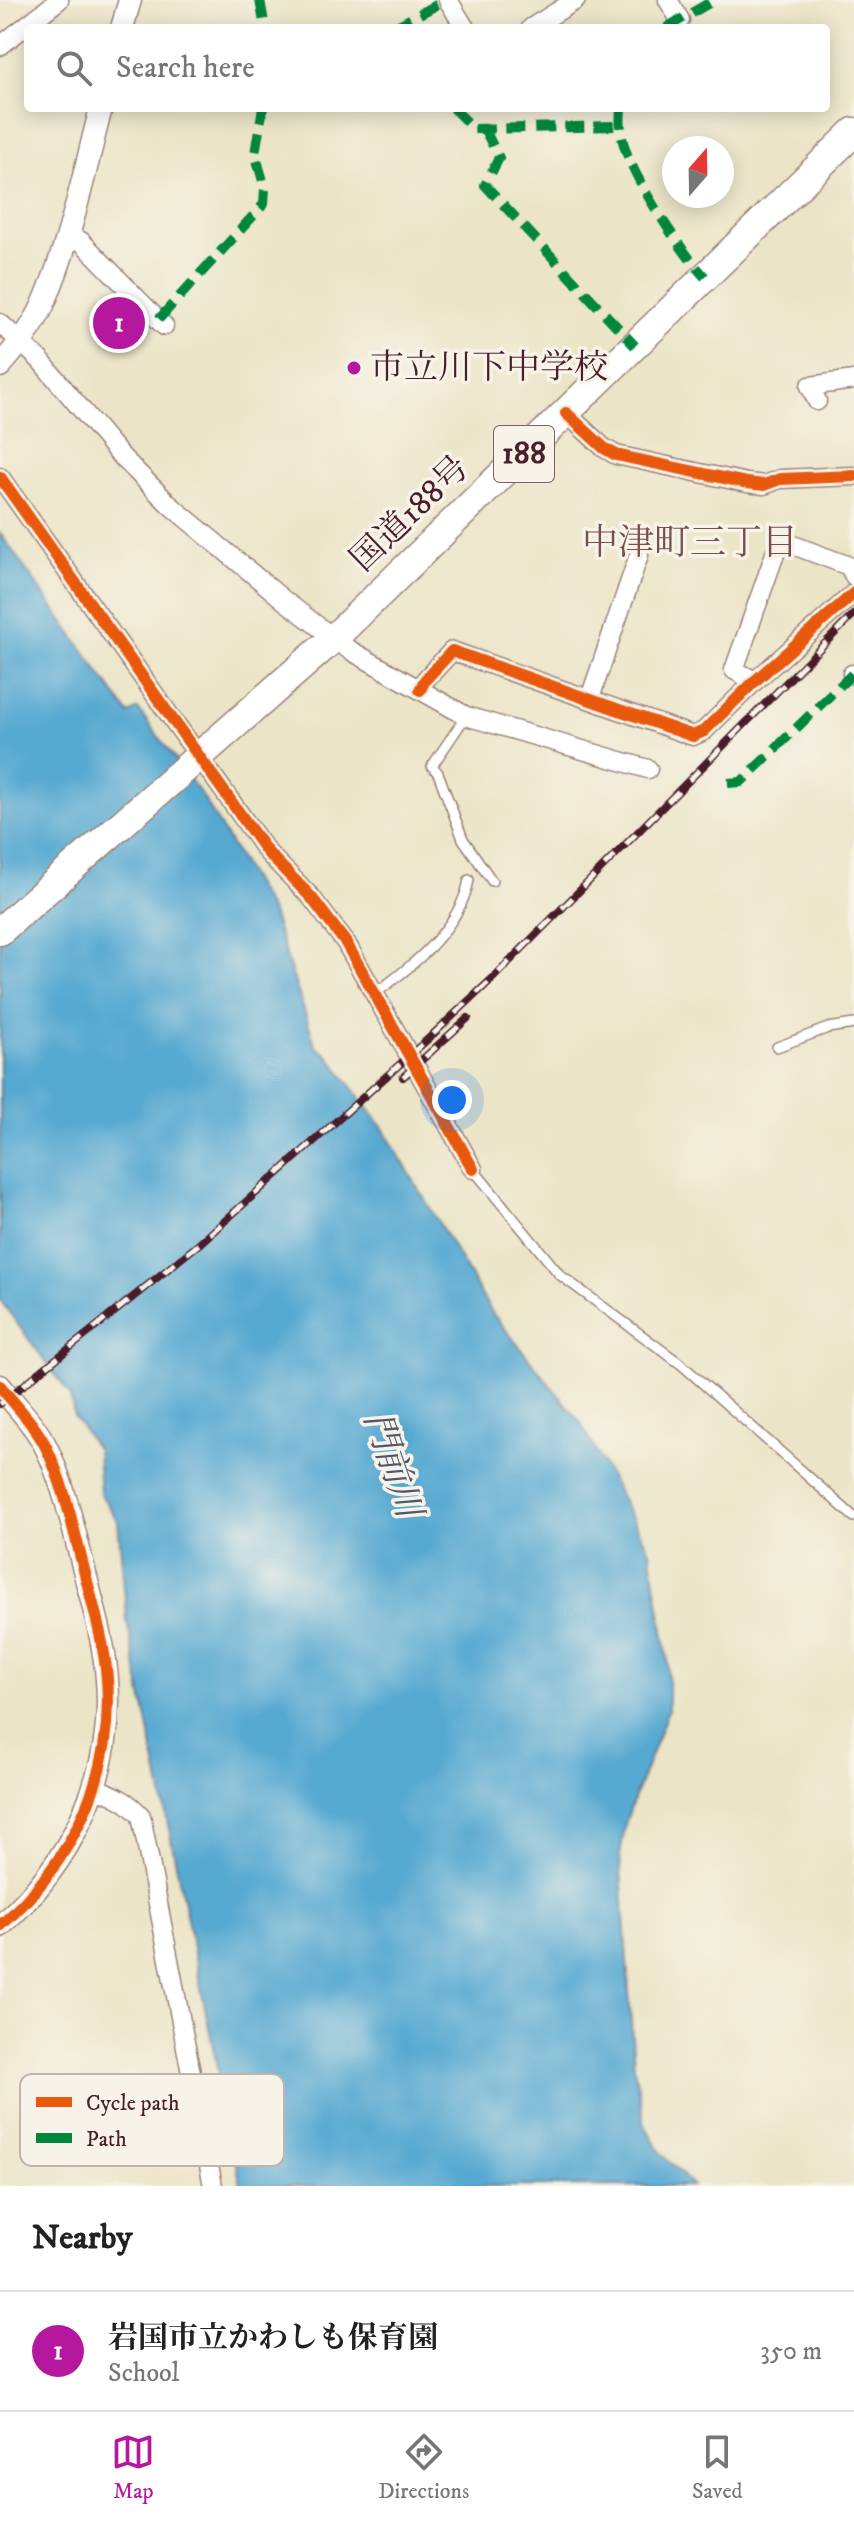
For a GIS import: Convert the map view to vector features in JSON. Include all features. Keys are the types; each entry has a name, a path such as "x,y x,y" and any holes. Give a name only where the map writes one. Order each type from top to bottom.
{"highway":[{"name":"国道188号","path":"0,931 335,637 854,132"}],"street":[{"path":"28,24 59,0"},
{"path":"123,24 130,0"},
{"path":"448,0 463,24"},
{"path":"537,24 576,0"},
{"path":"668,0 680,20"},
{"path":"0,46 24,27"},
{"path":"0,366 21,342 42,307 67,236 100,112"},
{"path":"67,236 81,241 164,326"},
{"path":"0,323 40,360 118,453 170,505 348,649 466,716 648,769"},
{"path":"817,401 810,386 854,380"},
{"path":"566,413 616,455 764,485 780,479 854,476"},
{"path":"0,477 192,761 267,852 311,897 346,943 473,1169"},
{"path":"755,681 734,670 776,551 785,542 810,550 849,566 854,576"},
{"path":"590,698 639,555"},
{"path":"420,690 425,680 452,651 693,736 704,731 854,593"},
{"path":"0,1386 33,1426 47,1449 95,1613 107,1679 103,1751 95,1788 67,1849 43,1881 0,1926"},
{"path":"95,1788 123,1800 141,1816 191,2074"},
{"path":"209,2166 213,2186"}],"lane":[{"path":"466,716 432,766 438,773 463,839 492,881"},
{"path":"374,994 416,962 449,923 466,896 469,880"},
{"path":"777,1047 828,1028 854,1024"},
{"path":"473,1169 560,1275 682,1365 854,1517"}],"water":[{"name":"門前川","path":"0,533 129,714 138,709 203,797 273,916 316,1047 327,1054 381,1125 492,1313 581,1423 650,1551 668,1661 668,1710 626,1820 620,1855 634,2067 645,2125 661,2153 693,2186 241,2186 237,2166 284,2166 284,2074 218,2074 127,1621 118,1521 100,1493 97,1450 74,1416 70,1395 0,1300"}],"railway":[{"path":"0,1404 199,1244 428,1039 492,979 854,614"},
{"path":"403,1077 468,1018"}],"marked path":[{"path":"260,0 264,24"},
{"path":"401,24 446,0"},
{"path":"673,24 714,0"},
{"path":"159,319 264,204 265,188 255,153 262,112"},
{"path":"457,112 474,129 620,126"},
{"path":"621,112 623,140 637,176 671,233 705,277"},
{"path":"484,128 499,158 485,185 635,346"},
{"path":"728,783 741,782 852,674"}],"cycle path":[{"path":"566,413 616,455 764,485 780,479 854,476"},
{"path":"0,477 267,852 311,897 346,943 473,1169"},
{"path":"420,690 425,680 452,651 693,736 704,731 854,593"},
{"path":"0,1386 32,1424 53,1463 63,1492 100,1636 107,1679 108,1714 104,1749 83,1815 48,1875 0,1926"}],"place":[{"name":"岩国市立かわしも保育園","path":"119,323"},
{"name":"市立川下中学校","path":"354,368"}],"district":[{"name":"中津町三丁目","path":"690,543"}]}
